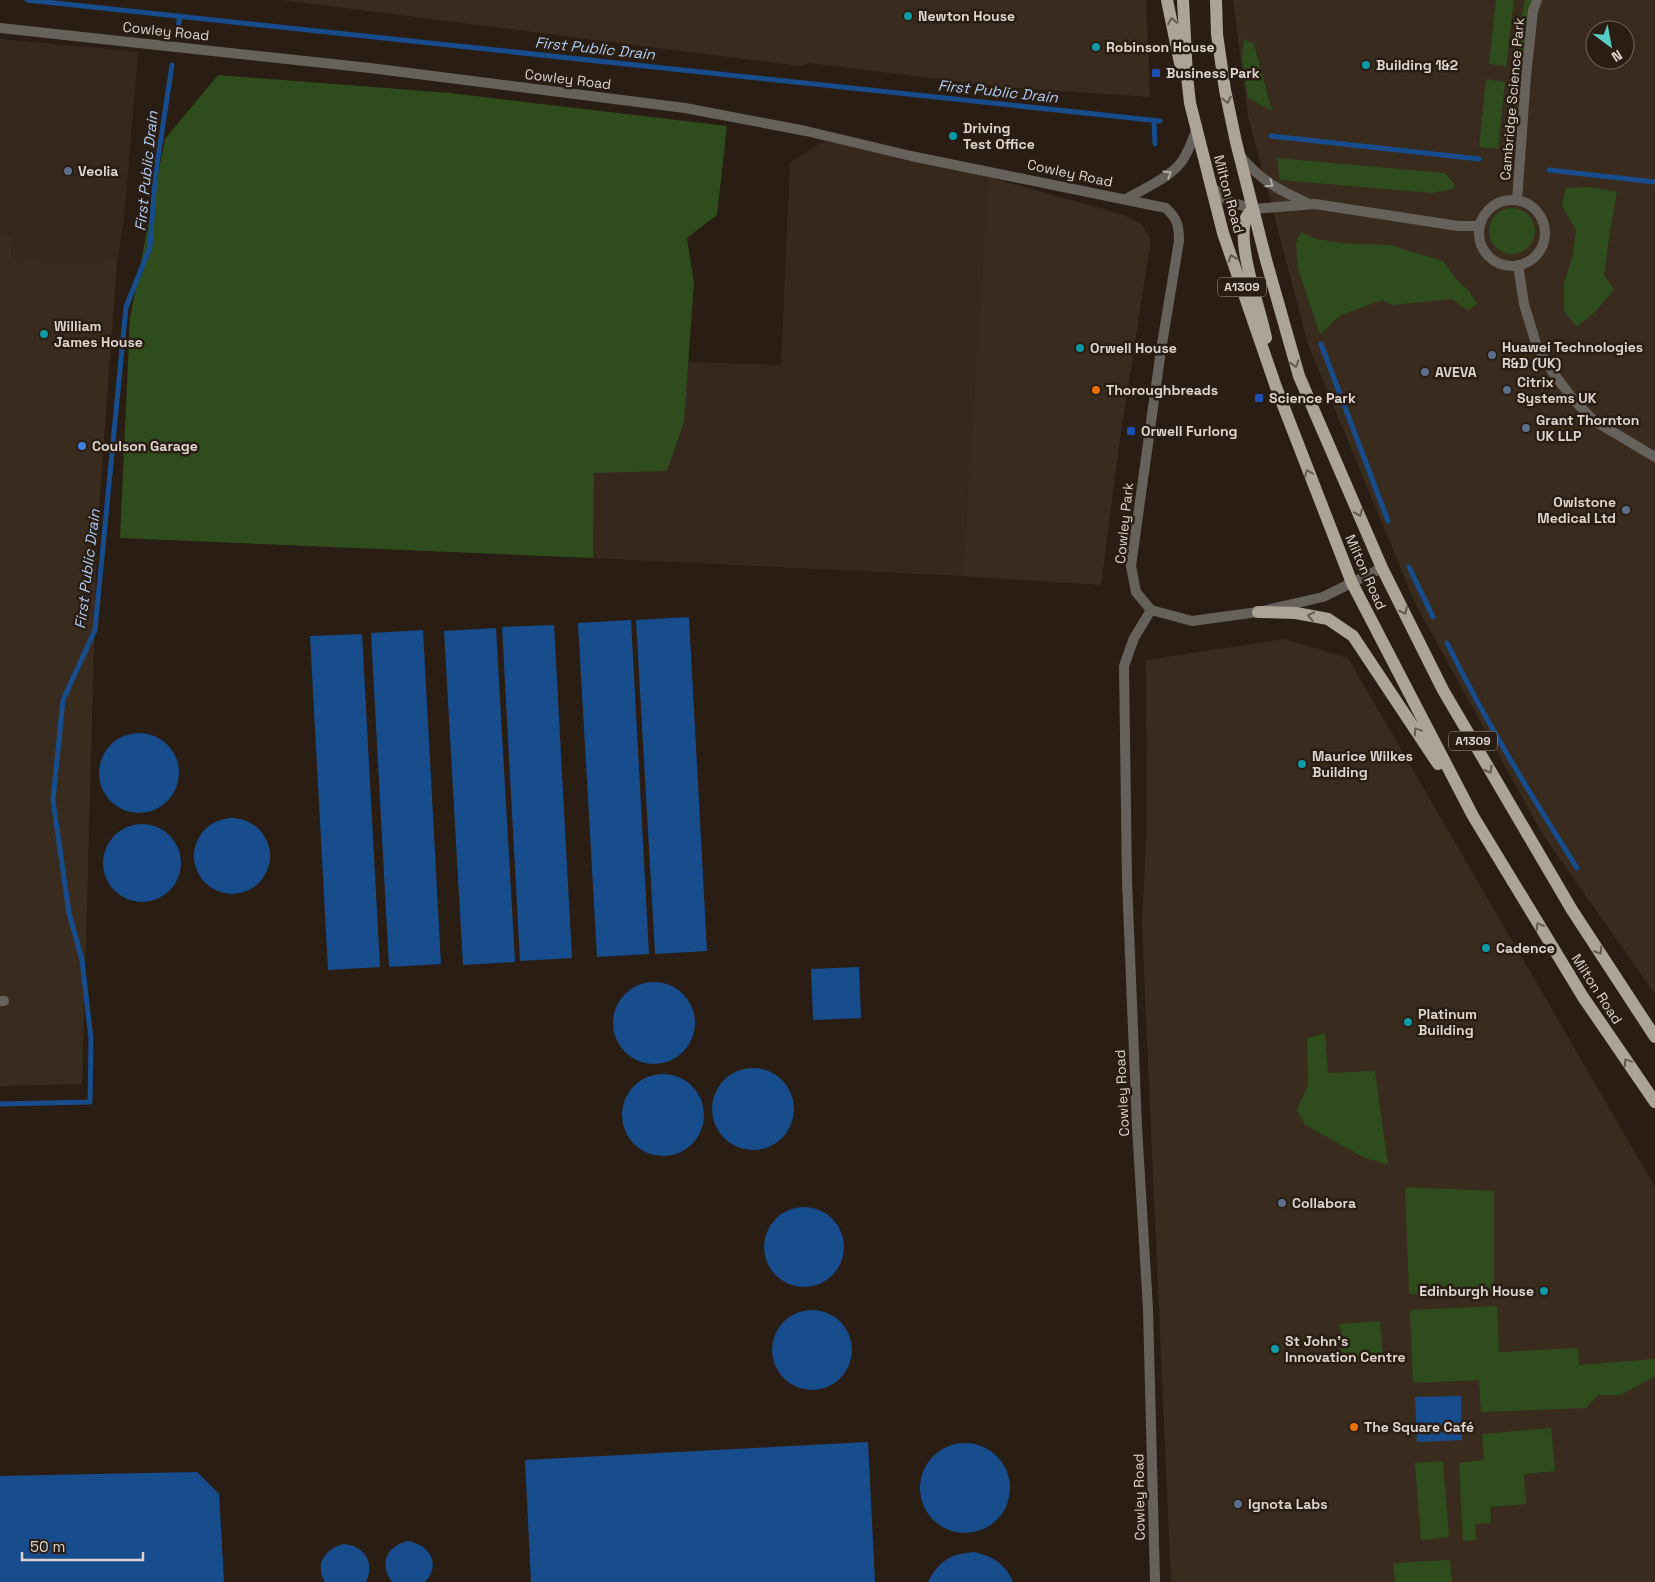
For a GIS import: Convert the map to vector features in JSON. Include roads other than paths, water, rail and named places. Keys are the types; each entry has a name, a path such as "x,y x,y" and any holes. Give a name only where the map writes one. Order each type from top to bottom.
{"main road":[{"name":"A1309","path":"1167,0 1179,59 1187,76"},
{"name":"Milton Road","path":"1183,0 1190,103 1224,234 1276,387 1352,583 1473,816 1583,997 1655,1102"},
{"name":"Milton Road","path":"1216,0 1217,34 1225,90 1253,209 1299,376 1382,568 1442,690 1572,910 1655,1037"},
{"name":"A1309","path":"1253,209 1246,217 1243,230 1243,249 1262,320 1276,387"},
{"name":"A1309","path":"1258,612 1296,613 1328,619 1353,636 1473,816"}],"street":[{"name":"Cambridge Science Park","path":"1517,200 1526,76 1533,11 1537,0"},
{"name":"Cowley Road","path":"0,28 370,68 685,108 806,132 911,156 1158,205"},
{"name":"Cowley Road","path":"1126,199 1175,170 1183,161 1197,127"},
{"path":"1240,155 1254,173 1268,183 1308,204"},
{"path":"1212,187 1228,201 1253,209 1308,204 1458,226 1480,226 1482,247 1488,255 1497,262 1518,266 1524,304 1537,347 1554,374 1573,399 1593,420 1655,457"},
{"name":"Cambridge Science Park","path":"1480,226 1486,213 1496,204 1517,200 1527,203 1536,209 1542,217 1545,227 1545,238 1542,248 1536,256 1518,266"},
{"name":"Cowley Park","path":"1151,610 1136,592 1130,566 1161,350 1179,241 1179,228 1176,218 1166,208 1158,205"},
{"path":"1151,610 1192,621 1258,612 1323,597 1382,568"},
{"name":"Cowley Road","path":"1151,610 1134,638 1124,666 1127,881 1137,1117 1148,1309 1155,1581"}],"water":[{"path":"689,617 707,951 655,954 636,620"},
{"path":"631,620 649,954 597,957 578,623"},
{"path":"554,625 572,958 520,961 502,627"},
{"path":"496,628 515,962 463,965 444,631"},
{"path":"423,630 441,964 389,967 371,633"},
{"path":"362,634 380,967 328,970 310,636"},
{"path":"139,733 161,740 167,745 178,765 179,773 172,795 167,801 147,812 139,813 117,806 111,801 100,781 99,773 106,751 111,745 131,734"},
{"path":"232,818 246,821 259,829 267,842 270,856 267,870 259,883 246,891 232,894 218,891 205,883 197,870 194,856 197,842 205,829 218,821"},
{"path":"134,824 150,824 164,830 175,841 181,855 181,871 175,885 164,896 150,902 134,902 120,896 109,885 103,871 103,855 109,841 120,830"},
{"path":"859,967 861,1018 813,1020 811,969"},
{"path":"654,982 670,985 683,994 692,1007 695,1023 692,1039 683,1052 670,1061 654,1064 638,1061 625,1052 616,1039 613,1023 616,1007 625,994 638,985"},
{"path":"753,1068 769,1071 782,1080 791,1093 794,1109 791,1125 782,1138 769,1147 753,1150 737,1147 724,1138 715,1125 712,1109 715,1093 724,1080 737,1071"},
{"path":"663,1074 679,1077 692,1086 701,1099 704,1115 701,1131 692,1144 679,1153 663,1156 647,1153 634,1144 625,1131 622,1115 625,1099 634,1086 647,1077"},
{"path":"804,1207 819,1210 832,1219 841,1232 844,1247 841,1262 832,1275 819,1284 804,1287 789,1284 776,1275 767,1262 764,1247 767,1232 776,1219 789,1210"},
{"path":"812,1310 827,1313 840,1322 849,1335 852,1350 849,1365 840,1378 827,1387 812,1390 797,1387 784,1378 775,1365 772,1350 775,1335 784,1322 797,1313"},
{"path":"1461,1396 1462,1440 1417,1442 1415,1397"},
{"path":"868,1442 875,1582 531,1582 525,1460"},
{"path":"965,1443 982,1447 997,1456 1006,1471 1010,1488 1006,1505 997,1520 982,1529 965,1533 948,1529 933,1520 924,1505 920,1488 924,1471 933,1456 948,1447"},
{"path":"197,1472 219,1494 224,1582 0,1582 0,1476"},
{"path":"407,1541 421,1546 431,1556 432,1568 425,1582 392,1582 388,1575 385,1563 387,1557 394,1547"},
{"path":"344,1544 358,1548 369,1562 366,1582 325,1582 321,1563 327,1553"},
{"path":"974,1552 998,1562 1006,1570 1013,1582 928,1582 936,1569 946,1560 958,1555"}],"waterway":[{"name":"First Public Drain","path":"27,0 1160,121"},
{"path":"177,34 180,16"},
{"name":"First Public Drain","path":"0,1104 90,1102 91,1039 82,960 69,913 53,800 63,700 95,630 126,307 150,247 155,178 172,65"},
{"path":"1154,121 1155,144"},
{"path":"1271,136 1479,159"},
{"name":"First Public Drain","path":"1549,170 1655,182"},
{"path":"1321,344 1388,521"},
{"path":"1409,567 1433,617"},
{"path":"1447,643 1493,729 1577,868"}],"place":[{"name":"Newton House","path":"908,16"},
{"name":"Robinson House","path":"1096,47"},
{"name":"Building 1&2","path":"1366,65"},
{"name":"Business Park","path":"1156,73"},
{"name":"Driving Test Office","path":"953,136"},
{"name":"Veolia","path":"68,171"},
{"name":"William James House","path":"44,334"},
{"name":"Orwell House","path":"1080,348"},
{"name":"Huawei Technologies R&D (UK)","path":"1492,355"},
{"name":"AVEVA","path":"1425,372"},
{"name":"Thoroughbreads","path":"1096,390"},
{"name":"Citrix Systems UK","path":"1507,390"},
{"name":"Science Park","path":"1259,398"},
{"name":"Grant Thornton UK LLP","path":"1526,428"},
{"name":"Orwell Furlong","path":"1131,431"},
{"name":"Coulson Garage","path":"82,446"},
{"name":"Owlstone Medical Ltd","path":"1626,510"},
{"name":"Maurice Wilkes Building","path":"1302,764"},
{"name":"Cadence","path":"1486,948"},
{"name":"Platinum Building","path":"1408,1022"},
{"name":"Collabora","path":"1282,1203"},
{"name":"Edinburgh House","path":"1544,1291"},
{"name":"St John's Innovation Centre","path":"1275,1349"},
{"name":"The Square Café","path":"1354,1427"},
{"name":"Ignota Labs","path":"1238,1504"}]}
